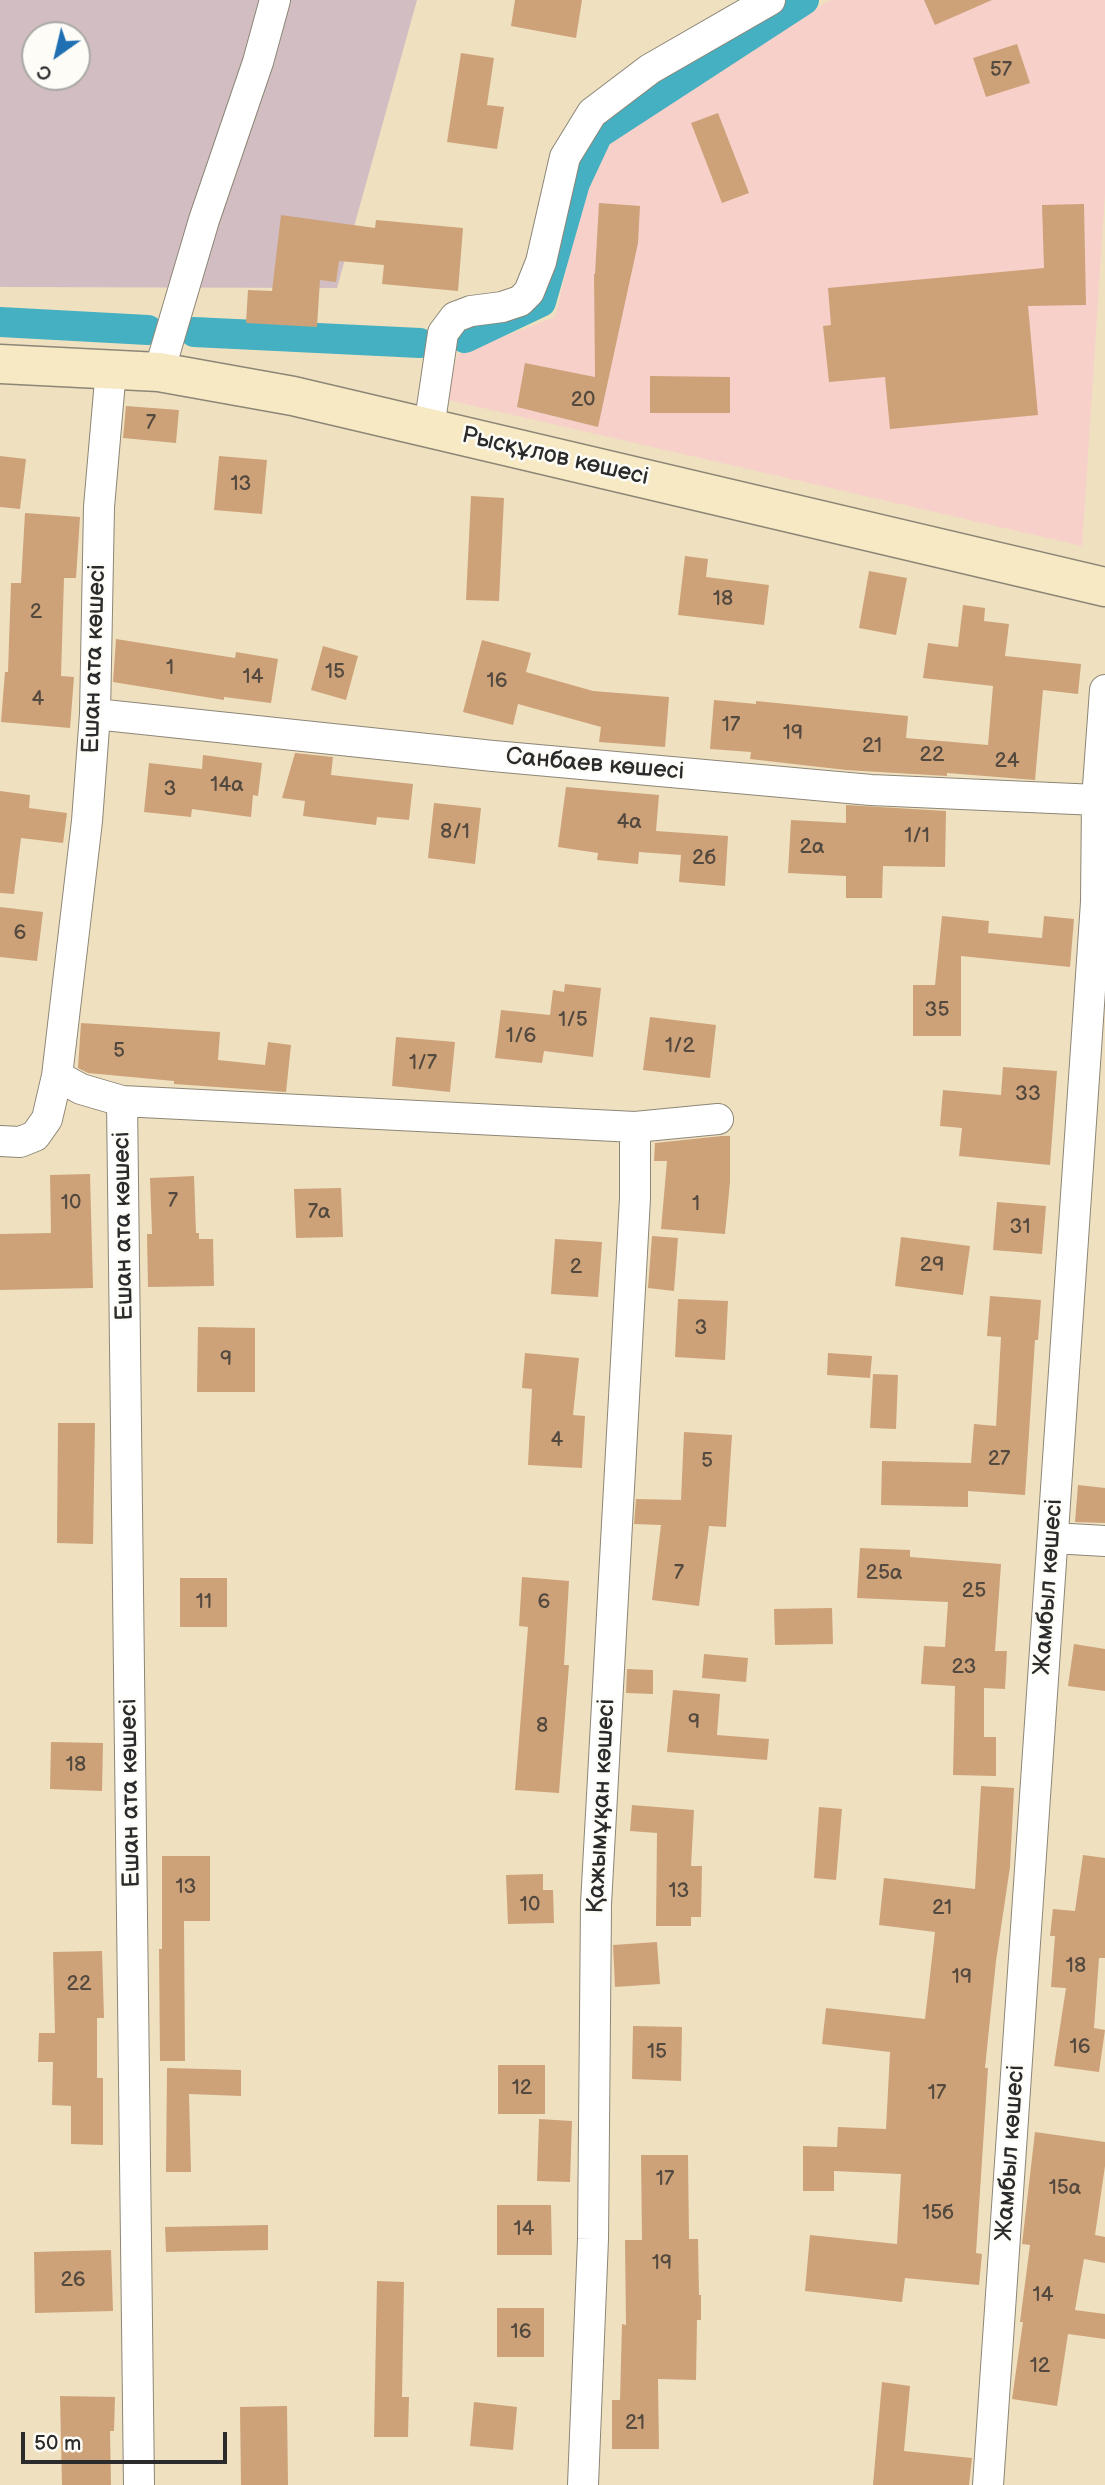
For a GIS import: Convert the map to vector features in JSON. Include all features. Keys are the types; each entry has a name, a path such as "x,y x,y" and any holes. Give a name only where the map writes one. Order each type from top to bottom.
{"street":[{"path":"159,372 204,220 258,62 275,0"},
{"path":"429,428 443,334 455,317 520,301 529,292 541,262 565,157 592,113 650,69 770,0"},
{"name":"Рысқұлов көшесі","path":"0,364 159,372 293,397 1105,587"},
{"name":"Ешан ата көшесі","path":"10,1142 36,1136 47,1119 57,1076 87,821 94,714 99,507 111,369"},
{"name":"Жамбыл көшесі","path":"988,2485 1096,901 1097,800 1105,690"},
{"name":"Санбаев көшесі","path":"94,714 493,756 871,790 1097,800"},
{"path":"57,1076 81,1089 122,1101 635,1127 718,1119"},
{"name":"Ешан ата көшесі","path":"122,1101 139,2485"},
{"name":"Қажымұқан көшесі","path":"583,2485 593,2239 596,1904 635,1198 635,1127"},
{"path":"1053,1538 1105,1541"}],"shaded area":[{"path":"0,0 417,0 337,288 0,287"},
{"path":"830,0 1105,0 1105,194 1082,546 444,399 458,354 555,317 594,154 624,128"}],"building":[{"path":"515,0 582,0 576,38 511,26"},
{"path":"924,0 992,0 935,25"},
{"path":"1017,44 1030,83 986,97 973,58"},
{"path":"461,53 494,58 487,105 504,107 497,149 447,142"},
{"path":"718,113 749,193 722,203 691,123"},
{"path":"599,203 640,206 638,243 598,427 517,407 525,363 595,377 594,274"},
{"path":"1084,204 1086,305 1028,306 1038,415 890,429 885,377 829,382 823,326 831,325 828,288 1044,268 1042,205"},
{"path":"281,215 375,228 376,220 463,228 458,291 382,284 384,265 339,261 336,282 320,280 317,327 246,323 248,290 272,291"},
{"path":"650,376 730,377 730,413 650,413"},
{"path":"126,406 179,410 176,443 123,438"},
{"path":"0,456 26,459 20,509 0,507"},
{"path":"219,456 267,460 262,514 214,510"},
{"path":"471,496 504,498 499,601 466,600"},
{"path":"25,513 80,517 76,578 64,578 61,676 74,677 70,728 1,722 5,672 8,672 11,583 21,583"},
{"path":"685,556 708,559 706,577 769,585 764,625 678,615"},
{"path":"869,571 907,578 896,635 859,628"},
{"path":"963,605 985,608 984,621 1009,624 1005,656 1081,664 1078,694 1043,690 1035,780 947,773 947,776 846,770 750,759 751,752 710,749 714,700 756,704 756,701 908,716 906,738 988,745 993,686 923,678 928,643 958,647"},
{"path":"116,639 235,658 236,652 278,659 271,703 224,697 224,700 113,682"},
{"path":"482,640 531,653 526,672 593,691 669,697 665,747 599,742 601,727 518,704 513,725 463,712"},
{"path":"323,646 358,656 346,700 311,690"},
{"path":"295,753 333,757 331,775 413,784 409,820 377,817 376,825 303,816 305,801 282,798"},
{"path":"203,755 262,763 258,796 253,795 251,817 192,809 191,817 144,812 149,763 202,769"},
{"path":"566,787 659,795 656,831 728,836 725,886 679,882 681,855 639,852 638,864 597,860 598,853 558,847"},
{"path":"0,791 30,795 29,808 67,813 63,843 21,838 14,894 0,893"},
{"path":"434,803 481,808 475,864 428,858"},
{"path":"846,805 946,811 945,867 883,866 882,898 846,898 846,876 788,873 791,820 846,823"},
{"path":"0,907 43,912 37,961 0,957"},
{"path":"942,916 989,921 988,933 1042,938 1044,916 1074,919 1070,967 961,956 961,1036 913,1036 913,985 935,985"},
{"path":"565,984 601,988 593,1057 544,1051 542,1063 495,1058 501,1010 550,1015 553,990 564,992"},
{"path":"650,1017 716,1025 710,1078 643,1070"},
{"path":"81,1023 220,1032 218,1060 265,1065 268,1042 291,1045 286,1092 174,1084 174,1081 88,1073 78,1068"},
{"path":"396,1037 455,1042 450,1092 392,1086"},
{"path":"1003,1067 1057,1071 1050,1165 959,1156 962,1128 940,1126 943,1090 1001,1095"},
{"path":"730,1136 730,1182 725,1234 661,1229 667,1161 654,1161 655,1143"},
{"path":"90,1174 93,1288 0,1290 0,1234 51,1233 50,1175"},
{"path":"194,1176 196,1233 199,1233 199,1239 213,1239 214,1286 148,1287 147,1234 152,1234 150,1178"},
{"path":"341,1188 343,1237 296,1238 294,1189"},
{"path":"997,1202 1046,1206 1042,1254 993,1250"},
{"path":"652,1236 678,1238 674,1291 648,1288"},
{"path":"901,1237 970,1246 963,1295 895,1286"},
{"path":"555,1239 602,1242 598,1297 551,1294"},
{"path":"990,1296 1041,1300 1038,1340 1035,1340 1025,1495 968,1491 968,1507 881,1505 882,1461 971,1463 974,1424 996,1426 1001,1337 987,1336"},
{"path":"678,1299 728,1301 725,1360 675,1357"},
{"path":"198,1327 255,1328 255,1392 197,1392"},
{"path":"525,1353 579,1358 573,1415 585,1416 582,1468 528,1465 532,1389 522,1388"},
{"path":"828,1353 872,1356 870,1378 827,1375"},
{"path":"873,1374 898,1375 896,1429 870,1428"},
{"path":"58,1423 95,1423 93,1544 57,1543"},
{"path":"684,1432 732,1435 726,1527 709,1526 699,1606 652,1600 661,1525 634,1524 636,1499 681,1500"},
{"path":"1078,1485 1105,1488 1105,1523 1075,1522"},
{"path":"860,1548 910,1550 910,1557 1001,1564 995,1651 1007,1651 1005,1689 984,1688 984,1737 996,1737 996,1776 953,1775 955,1686 921,1684 924,1646 945,1647 948,1602 857,1598"},
{"path":"522,1577 569,1581 564,1665 569,1665 559,1793 515,1790 528,1627 519,1626"},
{"path":"180,1578 227,1578 227,1627 180,1627"},
{"path":"832,1608 833,1644 775,1645 774,1609"},
{"path":"1074,1644 1105,1649 1105,1691 1068,1686"},
{"path":"704,1654 748,1658 746,1682 702,1678"},
{"path":"627,1669 653,1670 653,1694 626,1693"},
{"path":"673,1690 720,1694 717,1735 769,1739 767,1760 667,1752"},
{"path":"51,1742 103,1743 102,1791 50,1789"},
{"path":"981,1786 1014,1788 1010,1867 996,1961 985,2068 988,2068 976,2253 982,2254 979,2285 905,2278 902,2302 805,2291 810,2235 897,2244 901,2174 834,2171 834,2191 803,2191 803,2146 837,2147 838,2127 886,2129 890,2052 822,2044 826,2008 925,2019 935,1932 879,1925 884,1878 975,1889"},
{"path":"632,1805 694,1810 691,1866 702,1866 701,1917 691,1917 691,1926 656,1926 657,1833 630,1831"},
{"path":"819,1807 842,1809 836,1880 814,1878"},
{"path":"1083,1855 1105,1858 1105,1958 1099,1958 1094,2028 1105,2030 1099,2072 1054,2066 1066,1988 1051,1987 1055,1936 1050,1936 1053,1909 1075,1911"},
{"path":"162,1856 210,1856 210,1921 184,1921 185,2061 160,2061"},
{"path":"543,1874 543,1890 553,1890 554,1923 508,1924 506,1875"},
{"path":"657,1942 660,1984 615,1987 613,1945"},
{"path":"102,1951 104,2018 97,2018 97,2078 103,2078 103,2145 71,2144 71,2106 52,2105 53,2062 38,2062 39,2033 55,2033 53,1952"},
{"path":"633,2026 682,2027 681,2081 632,2079"},
{"path":"498,2065 545,2065 545,2114 498,2114"},
{"path":"167,2068 241,2070 241,2096 189,2094 191,2172 166,2172"},
{"path":"539,2119 572,2121 570,2182 537,2181"},
{"path":"1035,2132 1105,2142 1105,2166 1095,2235 1105,2237 1105,2263 1084,2259 1075,2310 1105,2314 1105,2339 1068,2334 1057,2406 1012,2399 1030,2245 1022,2244"},
{"path":"641,2155 688,2155 689,2239 698,2239 701,2295 701,2320 697,2320 696,2380 658,2379 659,2449 612,2449 612,2400 620,2400 622,2324 626,2325 625,2240 642,2240"},
{"path":"497,2205 551,2205 552,2255 497,2255"},
{"path":"268,2225 268,2250 166,2252 165,2227"},
{"path":"111,2250 113,2311 35,2313 34,2252"},
{"path":"377,2281 404,2282 402,2397 409,2397 408,2437 374,2437"},
{"path":"497,2308 544,2308 544,2357 497,2357"},
{"path":"882,2382 910,2386 904,2451 972,2458 969,2485 873,2485"},
{"path":"60,2396 115,2397 114,2431 110,2431 111,2485 62,2485"},
{"path":"474,2402 517,2407 513,2450 470,2446"},
{"path":"287,2406 288,2485 241,2485 240,2407"}],"waterway":[{"path":"465,338 541,302 575,183 598,134 804,0"},
{"path":"0,322 148,330"},
{"path":"194,332 420,343"}]}
